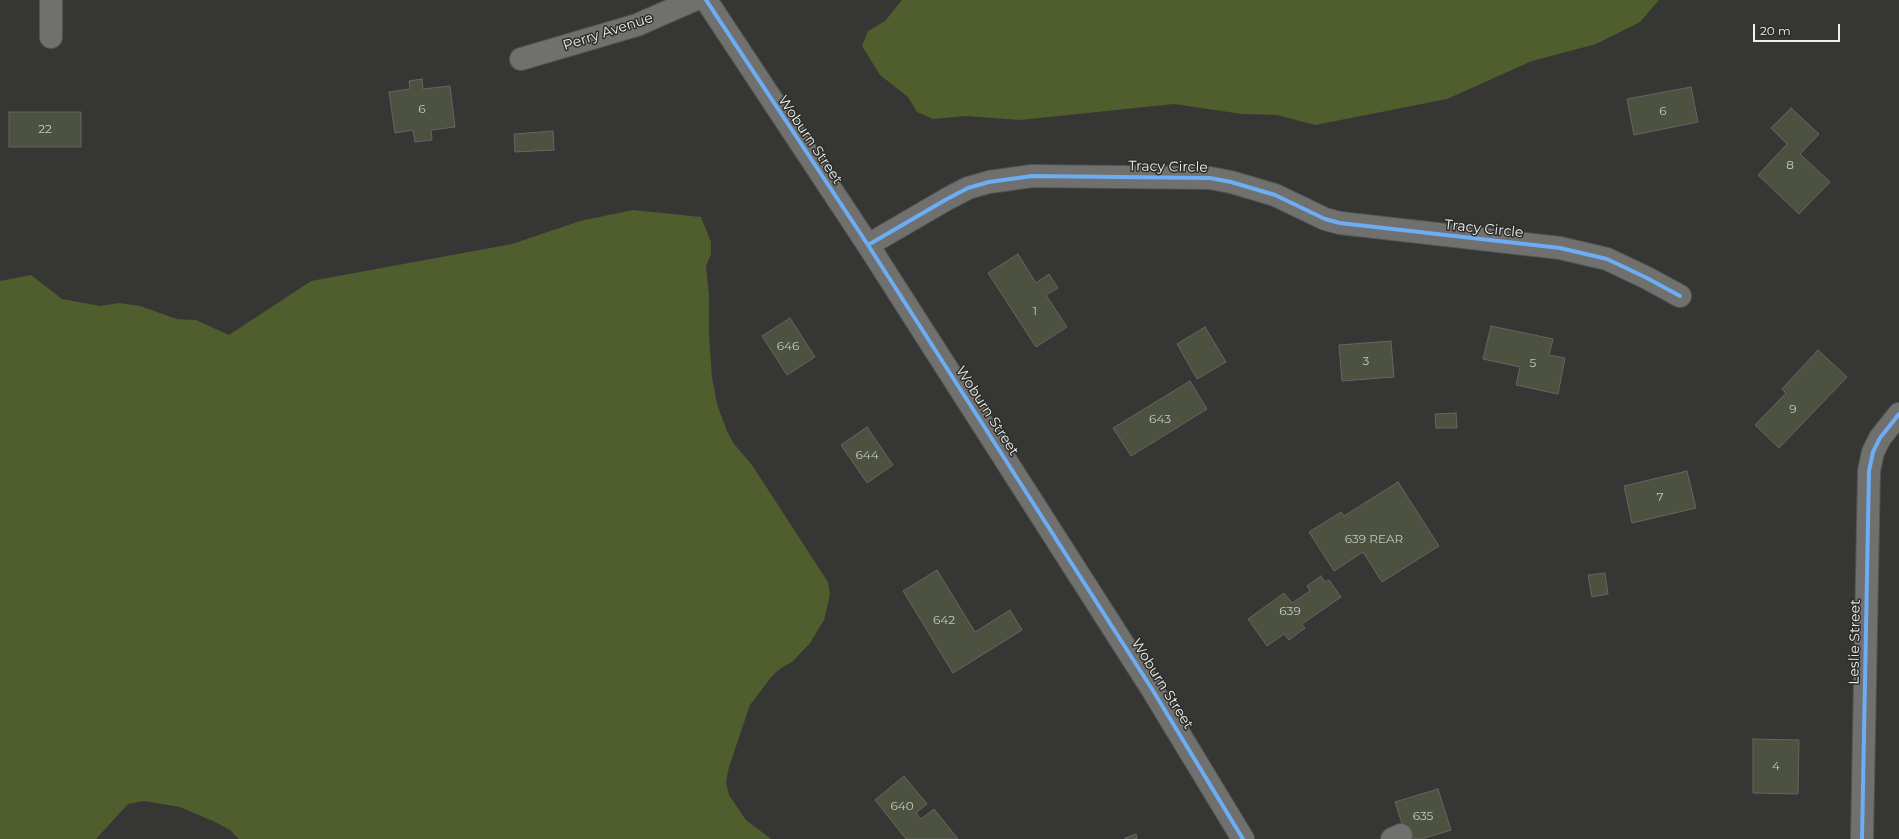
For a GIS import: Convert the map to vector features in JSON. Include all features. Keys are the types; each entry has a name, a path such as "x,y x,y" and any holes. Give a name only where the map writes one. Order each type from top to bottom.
{"street":[{"path":"51,0 51,37"},
{"name":"Perry Avenue","path":"521,59 636,25 694,0"},
{"name":"Woburn Street","path":"706,0 868,245 1168,713 1243,839"},
{"name":"Tracy Circle","path":"868,245 954,195 968,188 989,182 1032,176 1210,178 1231,182 1275,195 1326,219 1340,223 1560,248 1608,259 1680,296"},
{"name":"Leslie Street","path":"1862,839 1869,477 1876,446 1885,430 1899,414"}],"green space":[{"path":"902,0 1659,0 1640,22 1596,44 1532,61 1447,99 1315,125 1277,115 1242,114 1174,104 1020,120 966,116 933,119 917,112 908,97 880,75 862,46 868,31 885,21"},
{"path":"633,210 701,217 711,242 711,254 706,266 709,296 709,336 712,377 717,404 727,431 734,444 752,465 828,582 830,595 824,620 810,643 792,662 781,668 772,676 750,705 729,767 726,782 729,795 746,820 771,839 239,839 230,830 180,807 144,801 128,804 96,839 0,839 0,281 31,275 62,299 100,306 119,303 140,306 177,319 196,320 229,335 311,281 512,244 580,221"}],"building":[{"path":"422,79 423,89 450,86 455,127 431,130 432,140 415,142 413,130 395,133 389,92 410,89 409,81"},
{"path":"1691,87 1698,122 1634,135 1627,99"},
{"path":"1791,108 1819,134 1800,154 1830,182 1799,214 1758,175 1787,144 1771,128"},
{"path":"9,112 81,112 81,147 9,147"},
{"path":"553,131 554,150 515,152 514,134"},
{"path":"1018,254 1036,283 1049,274 1058,288 1046,295 1067,327 1036,347 988,273"},
{"path":"790,318 815,357 787,375 762,336"},
{"path":"1491,326 1553,339 1549,355 1565,358 1558,394 1516,385 1520,367 1483,359"},
{"path":"1205,327 1226,362 1197,379 1177,344"},
{"path":"1391,341 1394,377 1342,381 1339,345"},
{"path":"1818,350 1847,377 1779,448 1755,425 1786,393 1782,389"},
{"path":"1190,381 1207,409 1131,456 1113,428"},
{"path":"1456,413 1457,428 1436,428 1435,414"},
{"path":"867,427 893,465 867,483 841,445"},
{"path":"1687,471 1696,508 1632,523 1624,486"},
{"path":"1398,482 1439,546 1382,582 1363,552 1334,571 1309,532 1341,512 1344,516"},
{"path":"937,570 975,632 1010,610 1022,630 953,673 903,591"},
{"path":"1605,573 1608,594 1592,597 1588,575"},
{"path":"1321,576 1325,582 1329,580 1341,597 1302,624 1305,628 1289,640 1284,634 1267,646 1248,619 1284,593 1292,603 1310,591 1307,586"},
{"path":"1753,739 1799,740 1798,794 1753,793"},
{"path":"904,776 927,804 916,813 921,819 934,809 958,839 906,839 875,800"},
{"path":"1438,789 1451,830 1422,839 1407,839 1395,802"},
{"path":"1136,834 1137,839 1125,839 1125,838"}],"cycle path":[{"path":"706,0 868,245 1152,689 1243,839"},
{"path":"868,245 968,188 989,182 1032,176 1210,178 1231,182 1275,195 1325,219 1340,223 1560,248 1607,259 1680,296"},
{"path":"1862,839 1869,471 1873,452 1880,438 1899,414"}]}
